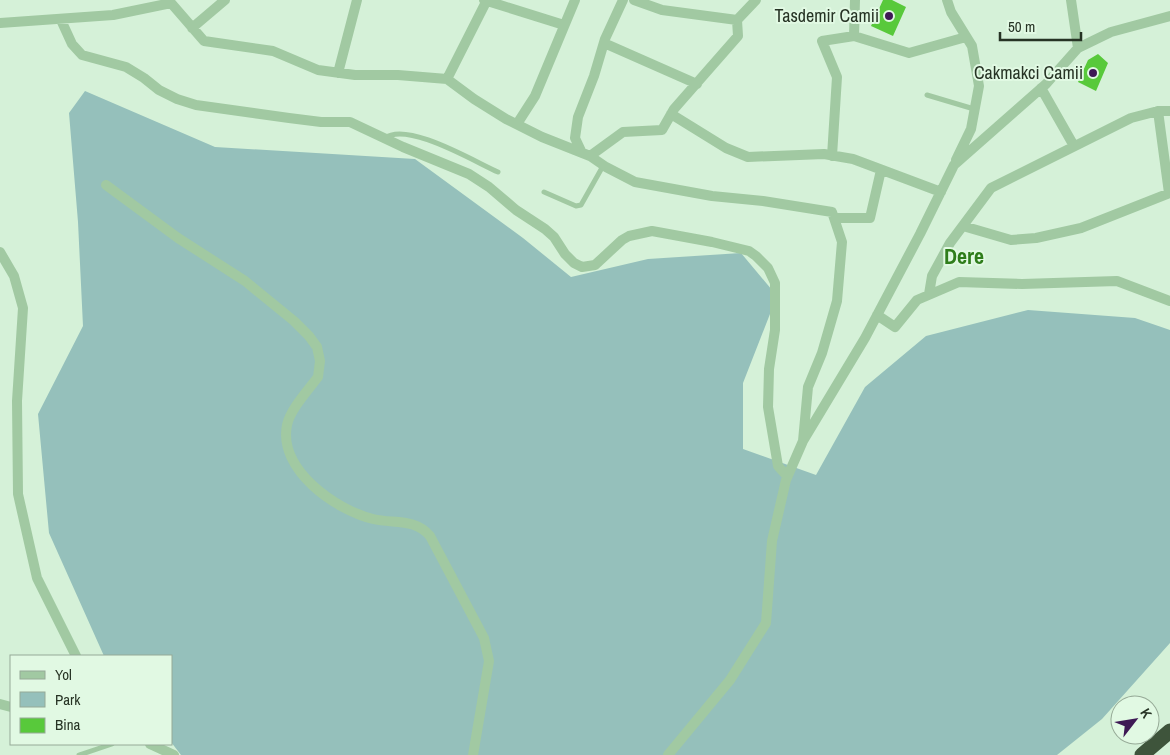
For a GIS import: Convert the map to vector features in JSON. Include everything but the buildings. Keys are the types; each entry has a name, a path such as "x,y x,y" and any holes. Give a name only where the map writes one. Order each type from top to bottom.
{"highway":[{"path":"1142,755 1170,731"}],"street":[{"path":"192,28 225,0"},
{"path":"338,73 357,0"},
{"path":"447,78 486,0 564,25"},
{"path":"517,124 535,96 575,0"},
{"path":"586,154 575,138 578,118 604,42 623,0"},
{"path":"634,0 662,10 737,20"},
{"path":"662,10 666,0"},
{"path":"586,154 623,132 662,130 671,114 738,36 737,20 756,0"},
{"path":"854,36 855,0"},
{"path":"668,755 730,680 766,623 772,541 787,476 803,441 877,315 941,192 971,128 979,86 972,46 951,12 947,0"},
{"path":"1070,0 1078,48"},
{"path":"0,23 113,15 169,1 204,41 273,50 318,70 355,75 447,78 474,99 517,124 542,137 586,154 635,182 712,196 832,212 842,242 837,300 822,353 808,387 803,441"},
{"path":"954,165 1041,88 1078,48 1111,32 1170,16"},
{"path":"61,20 72,44 82,55 126,67 159,90 177,99 196,105 321,122 350,122 457,169 480,181 516,210 545,229 554,237 565,254 574,263 582,267 595,265 622,240 644,231 712,242 749,251 768,268 775,283 776,330 769,369 768,407 778,466 787,476"},
{"path":"832,156 837,76 822,41 854,36 909,53 966,37"},
{"path":"604,42 697,84"},
{"path":"1041,88 1074,146"},
{"path":"963,226 1011,240 1036,238 1081,228 1170,193 1158,111"},
{"path":"929,294 932,276 950,243 991,188 1131,118 1158,111 1170,111"},
{"path":"671,114 726,148 748,157 824,154 852,159 941,192"},
{"path":"834,218 870,218 881,170"},
{"path":"106,185 178,238 261,294 294,321 314,341 320,354 320,372 290,416 287,424 286,436 292,458 307,479 326,497 337,504 374,519 415,524 430,536 484,638 489,661 474,755"},
{"path":"0,252 14,276 23,308 17,401 18,494 37,578 76,655"},
{"path":"877,315 895,327 917,300 959,282 1022,284 1117,281 1170,301"},
{"path":"152,745 174,755"}],"lane":[{"path":"927,95 975,109"},
{"path":"384,138 398,133 433,141 498,172"},
{"path":"544,192 576,206 581,205 604,165"},
{"path":"79,755 109,745"}],"green space":[{"path":"85,91 215,147 415,159 523,238 571,277 648,259 741,253 777,296 743,383 743,449 816,475 865,387 926,336 1028,310 1135,318 1170,330 1170,643 1123,695 1110,695 1110,710 1102,719 1057,755 181,755 172,743 172,655 104,655 49,533 38,414 83,326 78,222 69,113"}],"place":[{"name":"Tasdemir Camii","path":"889,16"},
{"name":"Cakmakci Camii","path":"1093,73"}],"district":[{"name":"Dere","path":"964,256"}]}
